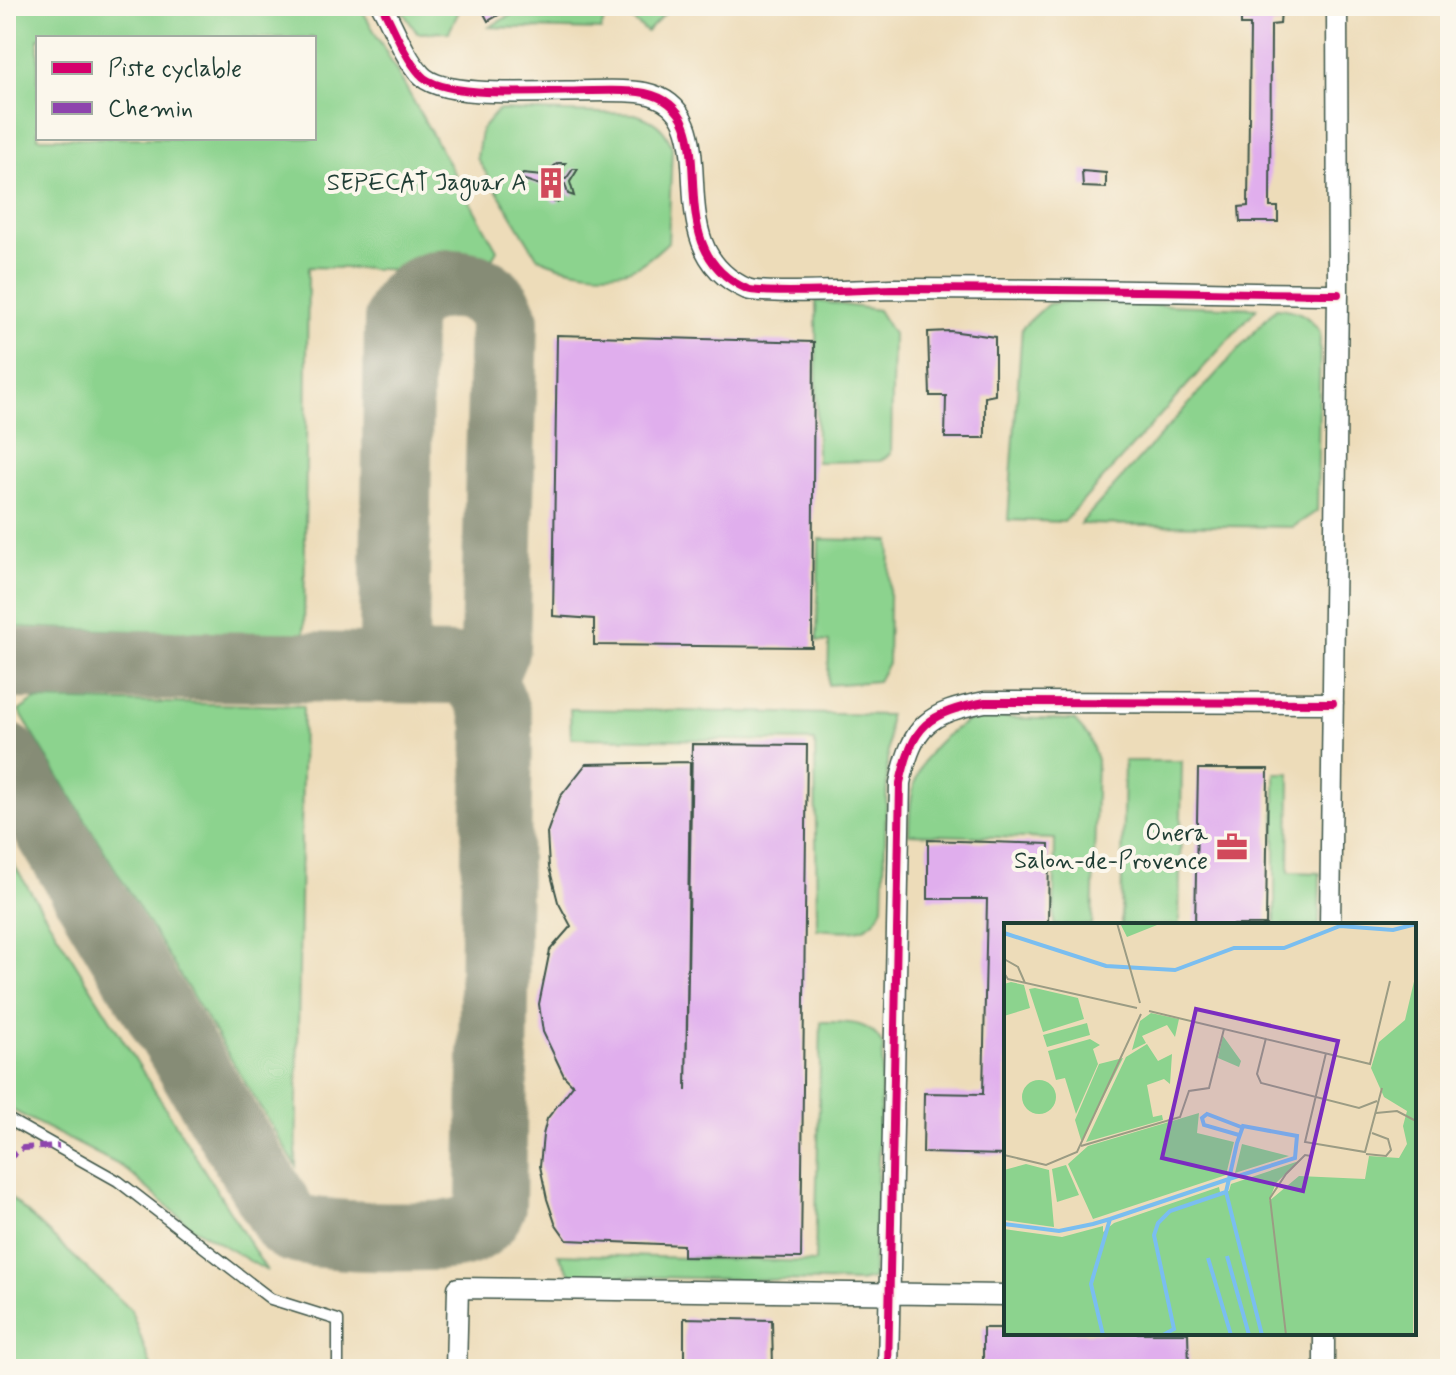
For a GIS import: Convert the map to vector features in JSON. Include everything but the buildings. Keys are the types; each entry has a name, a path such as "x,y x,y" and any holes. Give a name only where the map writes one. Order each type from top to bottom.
{"street":[{"path":"382,6 421,77 454,90 646,94 677,107 689,128 697,236 713,266 749,290 1003,289 1338,294"},
{"path":"1330,923 1338,294 1337,6"},
{"path":"888,1369 900,783 906,757 920,729 945,710 985,702 1333,703"},
{"path":"456,1369 458,1288 1004,1295"},
{"path":"1324,1335 1324,1369"}],"lane":[{"path":"6,1118 118,1181 271,1299 338,1320 338,1369"}],"green space":[{"path":"6,6 360,6 497,250 484,272 308,267 304,636 6,627"},
{"path":"399,6 461,7 449,32 417,33"},
{"path":"527,6 602,6 606,13 601,30 489,27"},
{"path":"623,6 672,6 647,32 632,20"},
{"path":"498,110 635,114 658,126 672,147 668,242 641,264 614,272 587,272 537,257 477,158 481,130"},
{"path":"816,301 878,310 893,334 891,453 880,461 817,462"},
{"path":"1048,304 1257,308 1064,522 1008,520 1022,328"},
{"path":"1276,308 1302,314 1320,333 1317,511 1293,527 1080,524"},
{"path":"819,539 890,541 888,663 878,681 828,685 829,642 817,641"},
{"path":"35,700 303,706 296,1166 19,711"},
{"path":"570,709 889,715 883,906 878,916 872,923 857,930 817,929 815,741 571,738"},
{"path":"976,717 1074,720 1089,737 1097,760 1092,923 1054,923 1055,839 909,834 912,795 922,764 931,750 958,727"},
{"path":"1124,761 1182,761 1179,923 1121,923"},
{"path":"1275,773 1290,773 1289,872 1320,873 1319,923 1275,923"},
{"path":"6,852 267,1271 190,1226 123,1167 6,1107"},
{"path":"821,1022 865,1027 883,1046 873,1279 859,1282 571,1275 558,1254 815,1262"},
{"path":"6,1193 131,1310 152,1369 6,1369"}],"taxiway":[{"path":"378,667 390,658 394,644 399,320 406,304 419,293 434,286 452,284 469,286 485,293 497,305 504,321 495,647 488,664 480,669 460,669"},
{"path":"6,664 460,669 482,686 490,699 498,725 491,1205 479,1223 460,1233 400,1237 318,1233 288,1225 6,758"}],"marked path":[{"path":"6,1160 23,1148 59,1146"}],"cycle path":[{"path":"382,6 414,67 436,84 460,90 491,92 624,91 645,93 671,105 685,126 691,152 695,213 702,243 718,269 747,289 793,292 947,289 1338,294"},
{"path":"888,1369 900,783 918,734 936,717 985,702 1333,703"}],"place":[{"name":"SEPECAT Jaguar A","path":"551,183"},
{"name":"Onera Salon-de-Provence","path":"1232,847"}]}
